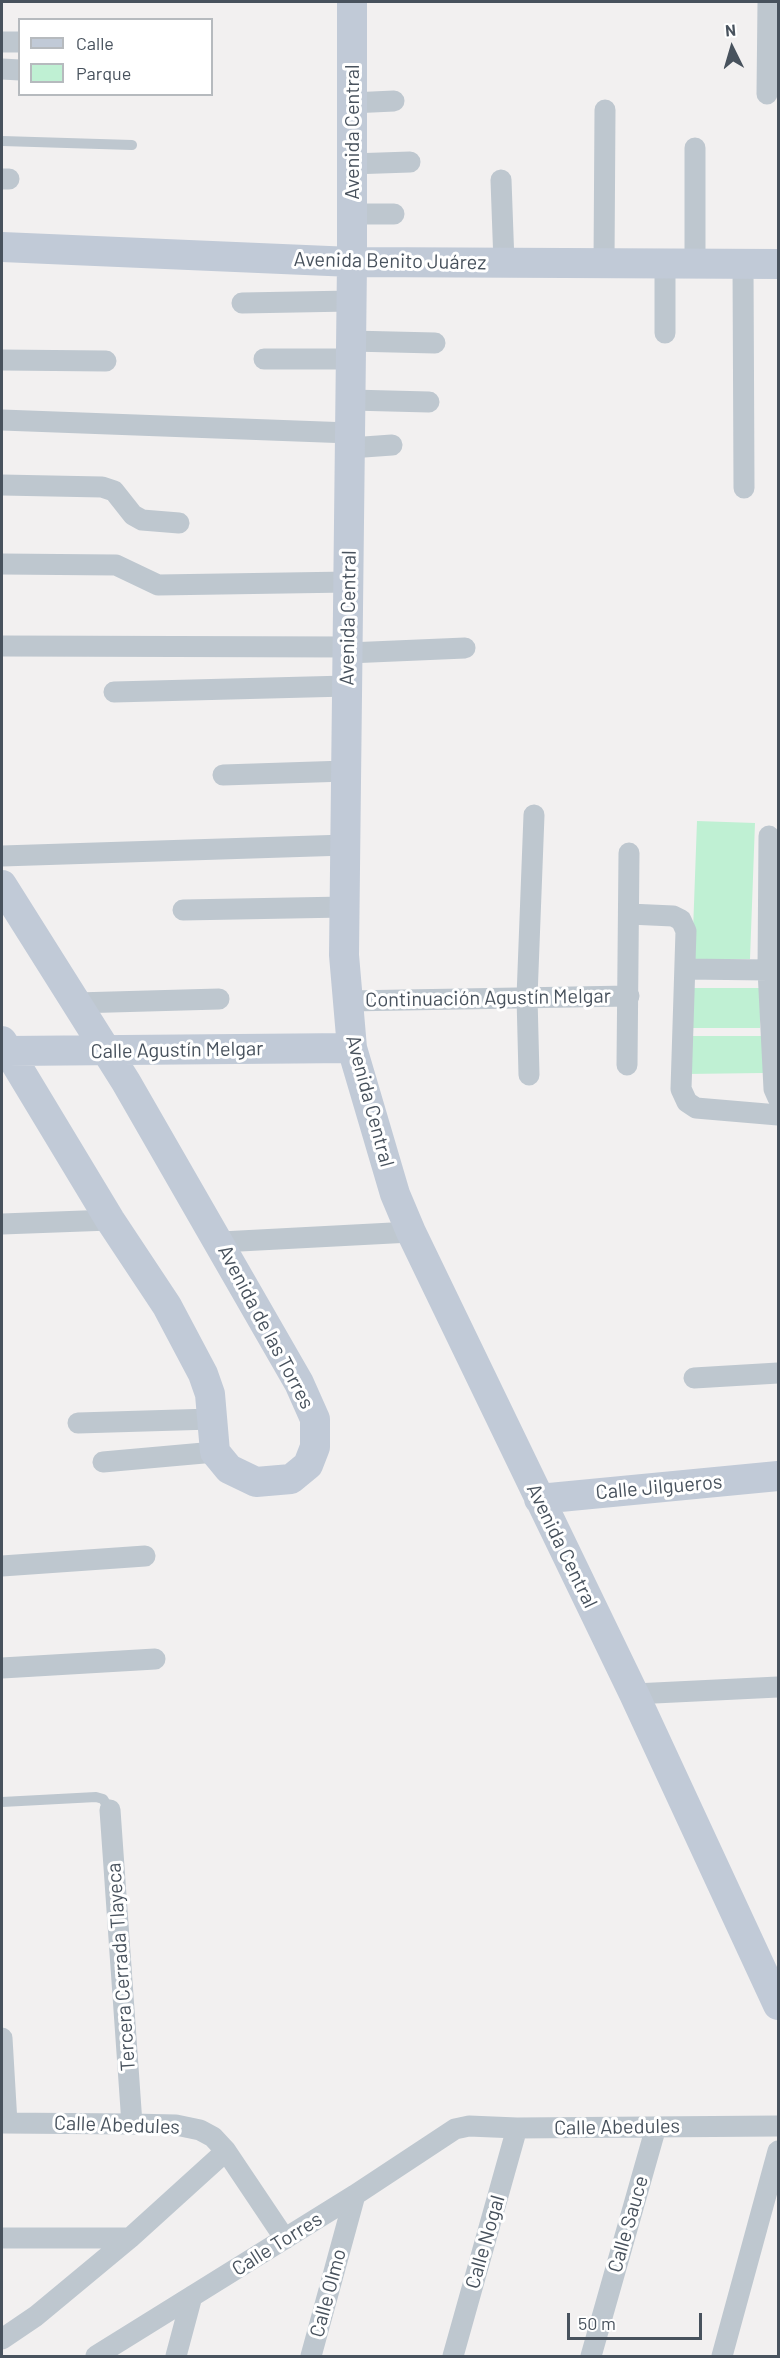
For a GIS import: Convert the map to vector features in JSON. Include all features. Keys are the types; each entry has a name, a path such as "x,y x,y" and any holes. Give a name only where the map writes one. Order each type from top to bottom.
{"main road":[{"name":"Avenida Central","path":"352,2 351,400 344,955 352,1048 395,1194 411,1232 634,1694 778,2006"},
{"name":"Avenida Benito Juárez","path":"2,247 352,262 778,264"},
{"name":"Avenida de las Torres","path":"2,885 106,1051 220,1242 300,1383 315,1419 315,1448 308,1466 291,1479 278,1482 256,1482 229,1469 215,1452"},
{"name":"Calle Agustín Melgar","path":"4,1048 106,1051 352,1048"},
{"path":"4,1048 110,1220 167,1306 203,1374 210,1394 215,1452"},
{"name":"Calle Jilgueros","path":"539,1499 778,1476"}],"street":[{"path":"767,94 768,2"},
{"path":"2,42 18,42"},
{"path":"2,69 18,70"},
{"path":"351,103 394,101"},
{"path":"603,263 605,110"},
{"path":"695,264 696,148"},
{"path":"351,164 410,162"},
{"path":"501,180 504,263"},
{"path":"352,214 394,214"},
{"path":"665,264 665,333"},
{"path":"743,264 744,488"},
{"path":"242,303 351,302"},
{"path":"264,359 435,344"},
{"path":"2,360 105,361"},
{"path":"351,400 429,402"},
{"path":"2,420 350,440 392,445"},
{"path":"2,485 102,487 114,491 133,515 142,520 179,523"},
{"path":"2,564 117,565 158,585 349,582"},
{"path":"2,646 348,650 465,648"},
{"path":"114,692 347,686"},
{"path":"223,775 346,771"},
{"path":"529,1076 527,997 534,816"},
{"path":"769,836 768,970 774,1089 778,1098"},
{"path":"2,856 346,845"},
{"path":"627,1065 629,853"},
{"path":"183,910 345,907"},
{"path":"629,914 673,916 681,920 686,931 681,1089 687,1102 696,1108 778,1115"},
{"path":"685,969 768,970"},
{"name":"Continuación Agustín Melgar","path":"348,1001 628,996"},
{"path":"76,1003 219,999"},
{"path":"2,1224 110,1220"},
{"path":"220,1242 411,1232"},
{"path":"694,1378 778,1373"},
{"path":"78,1423 212,1419"},
{"path":"103,1462 215,1452"},
{"path":"2,1566 145,1556"},
{"path":"2,1668 155,1659"},
{"path":"634,1694 778,1687"},
{"name":"Tercera Cerrada Tlayeca","path":"110,1810 132,2124"},
{"path":"2,2038 4,2123"},
{"name":"Calle Abedules","path":"4,2123 132,2124 176,2126 200,2130 213,2137 226,2151 285,2239"},
{"name":"Calle Abedules","path":"455,2129 469,2126 518,2128 778,2126"},
{"name":"Calle Sauce","path":"591,2356 656,2127"},
{"name":"Calle Nogal","path":"453,2356 518,2128"},
{"name":"Calle Torres","path":"96,2356 355,2195 455,2129"},
{"path":"4,2337 36,2316 130,2238 226,2151"},
{"path":"722,2356 778,2151"},
{"name":"Calle Olmo","path":"311,2356 355,2195"},
{"path":"2,2238 130,2238"},
{"path":"176,2356 192,2296"}],"lane":[{"path":"2,141 132,145"},
{"path":"2,1802 96,1797 103,1799 110,1810"}],"green space":[{"path":"697,821 755,823 750,959 692,959"},
{"path":"688,988 760,988 760,1028 688,1028"},
{"path":"686,1036 763,1036 763,1073 686,1074"}]}
